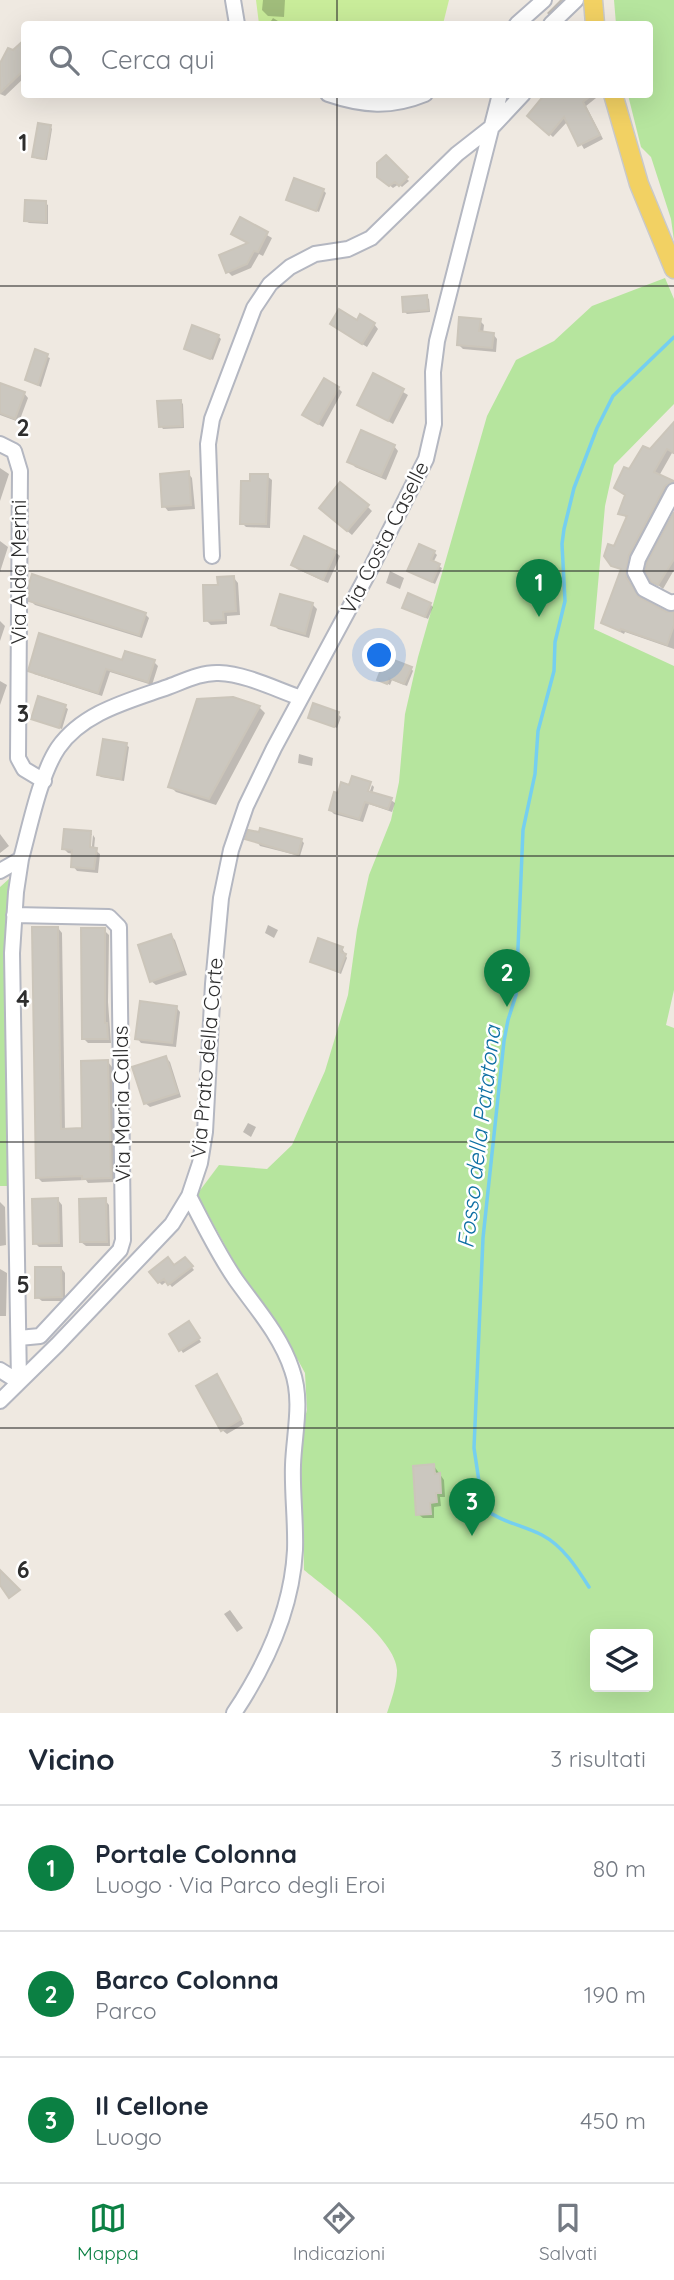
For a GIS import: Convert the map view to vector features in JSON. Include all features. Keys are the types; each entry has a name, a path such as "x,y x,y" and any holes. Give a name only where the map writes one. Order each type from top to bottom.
{"main road":[{"path":"593,0 595,21"},
{"path":"614,98 639,184 674,269"}],"street":[{"path":"233,0 236,21"},
{"path":"520,21 544,0"},
{"path":"554,21 576,0"},
{"path":"341,98 384,106 411,98"},
{"name":"Via Costa Caselle","path":"301,698 426,459 434,424 433,372 437,341 499,98"},
{"path":"212,556 208,444 212,419 254,308 264,292 289,267 315,254 348,249 371,238 457,154 494,125 519,98"},
{"name":"Via Alda Merini","path":"0,444 14,451 20,471 18,755 24,769 44,781"},
{"path":"674,491 638,559 635,572 644,589 671,603 674,601"},
{"path":"19,1382 12,953 21,859 50,762 58,748 80,726 111,708 200,676 231,674 301,698"},
{"name":"Via Prato della Corte","path":"0,1401 172,1224 189,1196 204,1143 213,984 221,898 229,859 237,828 250,798 301,698"},
{"path":"0,871 21,859"},
{"name":"Via Maria Callas","path":"14,915 109,917 119,927 123,1227 120,1250 40,1336 19,1338"},
{"path":"189,1196 225,1262 285,1352 297,1392 293,1475 295,1549 292,1577 271,1644 255,1680 234,1713"},
{"path":"0,1370 19,1382"}],"green space":[{"path":"256,0 449,0 444,21 259,21"},
{"path":"614,0 674,0 674,241 671,219 651,157 641,147 629,98 653,98 653,21 616,21"},
{"path":"665,278 674,299 674,404 614,465 605,506 594,629 674,666 674,990 666,1025 674,1028 674,1713 387,1713 397,1671 386,1645 360,1616 304,1570 297,1448 307,1410 305,1373 281,1329 238,1269 205,1209 195,1197 219,1165 267,1169 292,1145 325,1071 348,995 357,930 369,875 391,820 399,782 405,714 418,657 487,416 516,360 554,341 592,306"},
{"path":"10,878 11,1186 0,1186 0,887"}],"building":[{"path":"21,43 21,73 0,93 0,63 8,48 13,50"},
{"path":"542,98 588,98 583,102 600,135 578,146 564,117 549,135 527,116"},
{"path":"38,123 51,125 45,159 32,157"},
{"path":"386,155 408,177 399,186 395,182 389,186 377,177 377,163"},
{"path":"294,178 324,189 316,211 286,200"},
{"path":"25,200 46,201 46,222 24,221"},
{"path":"240,217 268,232 258,252 254,251 247,264 226,273 219,255 248,243 231,234"},
{"path":"427,295 428,310 403,312 402,297"},
{"path":"339,309 357,320 360,314 375,323 362,344 330,324"},
{"path":"459,317 481,319 479,331 494,333 492,348 457,345"},
{"path":"192,325 219,335 210,359 184,349"},
{"path":"35,349 48,354 38,385 25,380"},
{"path":"373,373 404,389 388,421 357,405"},
{"path":"324,378 339,387 318,424 302,415"},
{"path":"0,383 25,392 15,419 0,413"},
{"path":"181,400 182,426 159,427 157,401"},
{"path":"674,422 674,453 667,449 654,472 674,481 665,486 629,555 626,571 626,577 639,597 667,612 674,612 674,625 667,645 601,623 621,569 611,566 604,556 608,544 614,546 627,516 618,514 625,495 614,488 624,467 629,469 643,446 650,449"},
{"path":"361,430 395,445 381,476 347,462"},
{"path":"189,471 191,505 162,507 160,474"},
{"path":"250,474 268,474 266,524 240,524 241,481 250,481"},
{"path":"340,482 369,505 347,531 319,508"},
{"path":"674,512 674,559 658,585 651,582 645,571 647,562"},
{"path":"304,536 336,551 323,580 291,565"},
{"path":"419,544 435,551 431,560 440,564 432,582 407,571"},
{"path":"32,574 146,613 139,635 29,601"},
{"path":"234,576 236,611 223,612 224,620 204,621 203,585 218,585 217,577"},
{"path":"408,593 431,603 425,617 402,608"},
{"path":"280,594 313,603 305,634 271,625"},
{"path":"39,633 122,660 125,651 155,660 148,682 106,669 98,693 28,671"},
{"path":"386,657 412,667 404,684 389,678 387,684 377,680"},
{"path":"38,696 66,705 59,728 31,719"},
{"path":"233,697 260,706 209,799 168,787 197,699"},
{"path":"313,703 339,712 334,727 308,718"},
{"path":"103,739 127,743 121,779 97,775"},
{"path":"352,776 371,782 368,791 392,798 388,809 365,802 359,819 329,810 334,792 338,793 341,782 349,785"},
{"path":"260,828 302,839 298,855 245,839 248,830 259,832"},
{"path":"64,829 91,831 90,847 97,848 94,869 71,867 72,850 62,849"},
{"path":"32,927 58,927 61,1129 82,1128 81,1061 108,1060 111,1178 36,1178"},
{"path":"81,928 105,928 105,1023 108,1039 82,1039"},
{"path":"171,934 183,970 150,982 138,945"},
{"path":"318,938 343,947 341,952 346,954 339,972 310,962"},
{"path":"140,1001 177,1006 172,1043 135,1039"},
{"path":"166,1056 178,1093 144,1104 132,1067"},
{"path":"58,1198 59,1243 33,1244 32,1199"},
{"path":"106,1198 107,1242 80,1242 79,1199"},
{"path":"168,1257 174,1265 185,1257 193,1266 168,1285 164,1279 158,1283 149,1272"},
{"path":"35,1267 61,1267 62,1297 35,1298"},
{"path":"189,1321 200,1338 179,1351 169,1334"},
{"path":"217,1374 241,1419 221,1431 196,1386"},
{"path":"434,1464 435,1474 440,1473 441,1493 436,1493 437,1502 430,1503 431,1514 416,1515 413,1466"},
{"path":"0,1570 20,1590 9,1598 0,1585"}],"waterway":[{"name":"Fosso della Patatona","path":"589,1587 557,1545 483,1508 474,1448 483,1238 504,1041 516,995 523,830 535,774 538,731 554,671 555,642 565,601 562,544 564,529 574,488 597,428 613,396 674,337"}],"place":[{"name":"Portale Colonna","path":"539,617"},
{"name":"Barco Colonna","path":"507,1007"},
{"name":"Il Cellone","path":"472,1536"}]}
